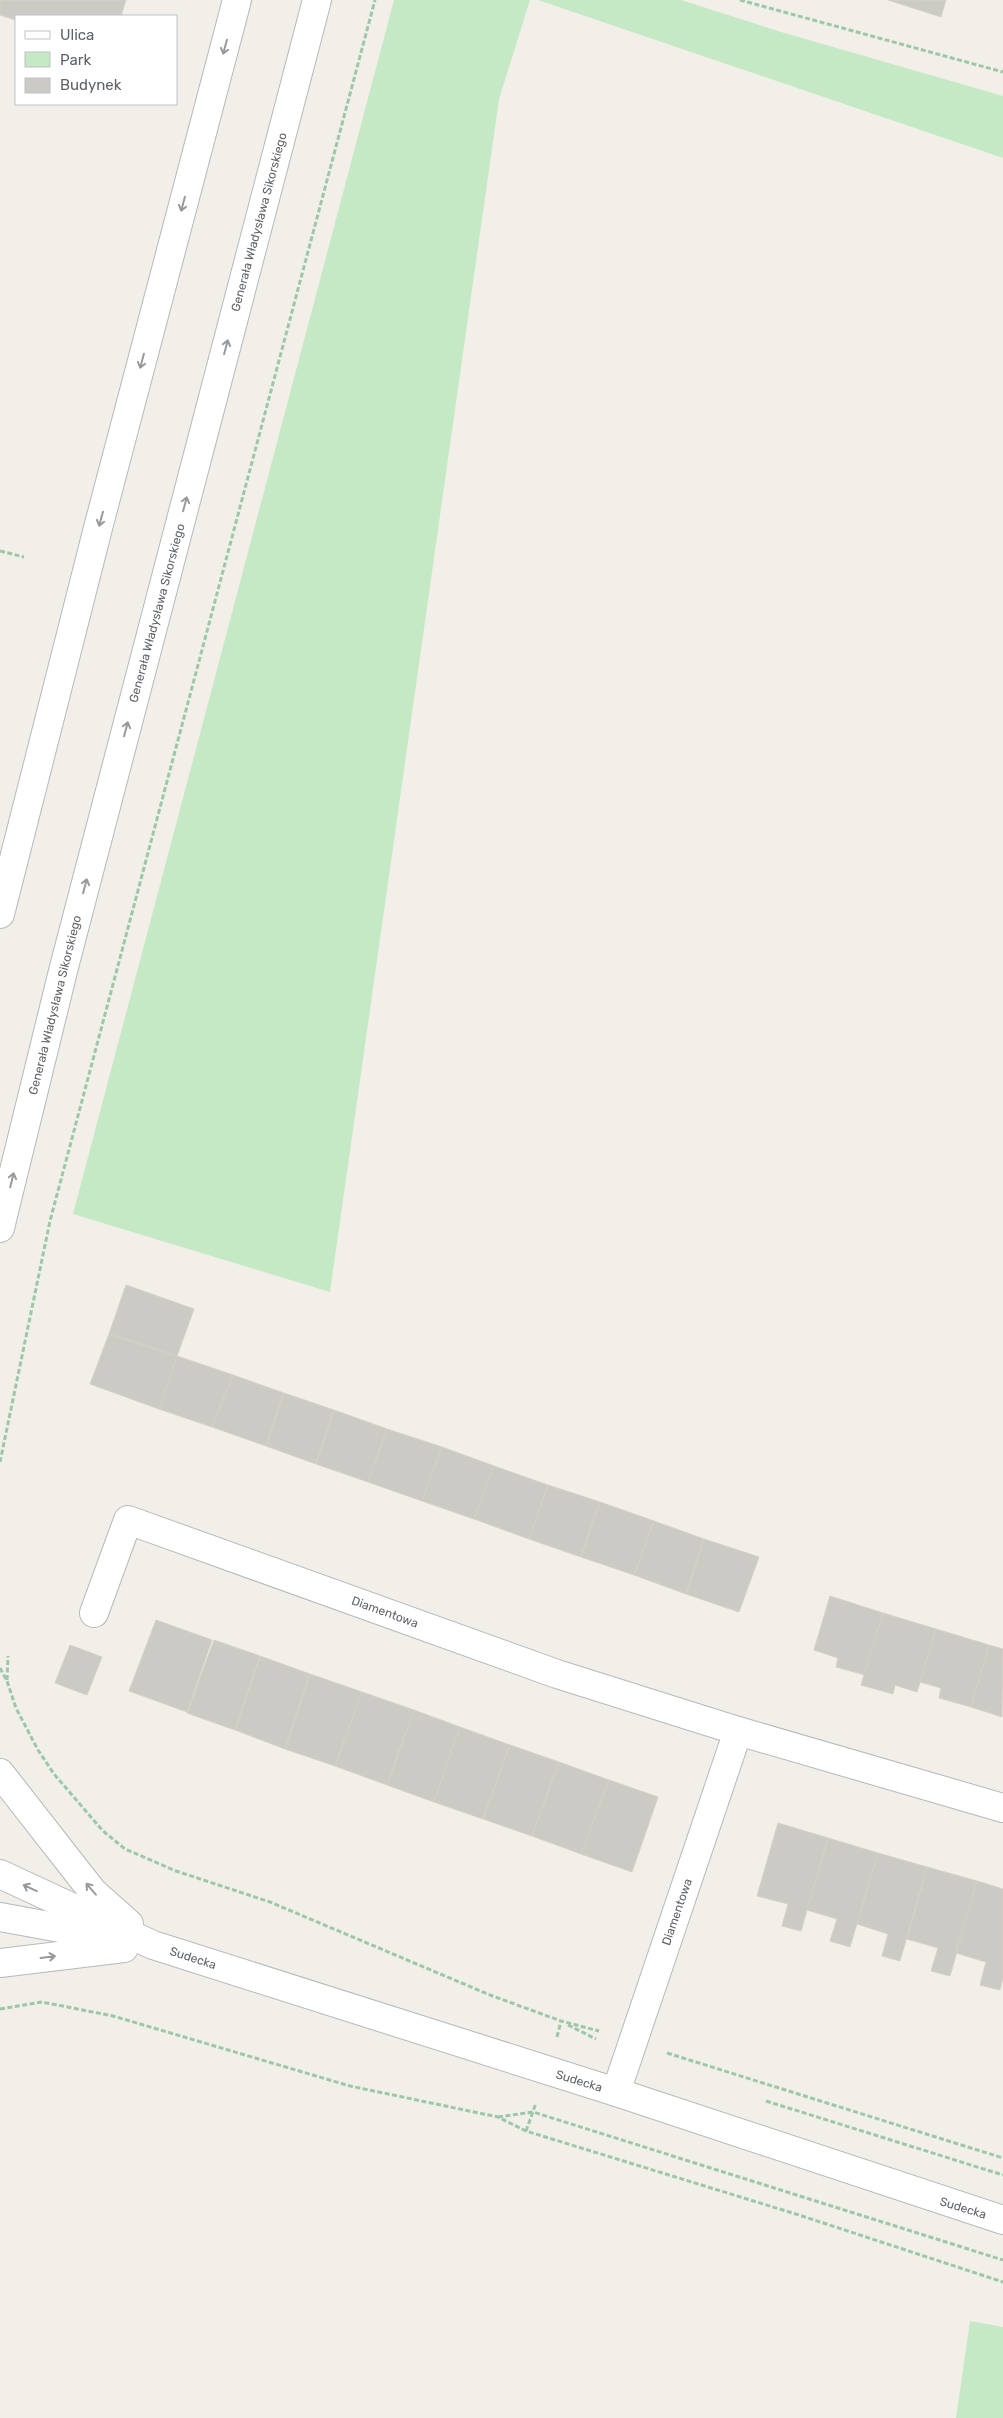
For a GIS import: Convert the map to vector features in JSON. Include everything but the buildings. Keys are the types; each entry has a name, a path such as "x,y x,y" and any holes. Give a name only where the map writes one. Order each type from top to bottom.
{"street":[{"path":"0,914 91,557 237,0"},
{"name":"Generała Władysława Sikorskiego","path":"0,1228 64,967 317,0"},
{"name":"Diamentowa","path":"94,1613 128,1520 557,1674 738,1731 1003,1808"},
{"name":"Diamentowa","path":"616,2092 738,1731"},
{"path":"0,1773 93,1892 153,1945"},
{"name":"Sudecka","path":"0,1874 153,1945"},
{"name":"Sudecka","path":"0,1917 153,1945 616,2092 1003,2220"},
{"path":"0,1963 153,1945"}],"path":[{"path":"0,1462 50,1221 375,0"},
{"path":"740,0 1003,72"},
{"path":"0,551 24,558"},
{"path":"8,1656 8,1680 16,1708 38,1750 54,1774 102,1830 125,1849 176,1871 270,1902 428,1970 631,2048 678,2057 1003,2158"},
{"path":"0,1668 8,1680"},
{"path":"0,2009 42,2002 64,2005 113,2016 350,2086 498,2117 526,2130 1003,2282"},
{"path":"561,2021 631,2048"},
{"path":"757,2098 1003,2175"},
{"path":"498,2117 533,2112 1003,2260"}],"green space":[{"path":"394,0 530,0 499,99 330,1292 73,1214"},
{"path":"538,0 681,0 781,32 1003,96 1003,158"},
{"path":"970,2321 1003,2327 1003,2418 956,2418"}]}
